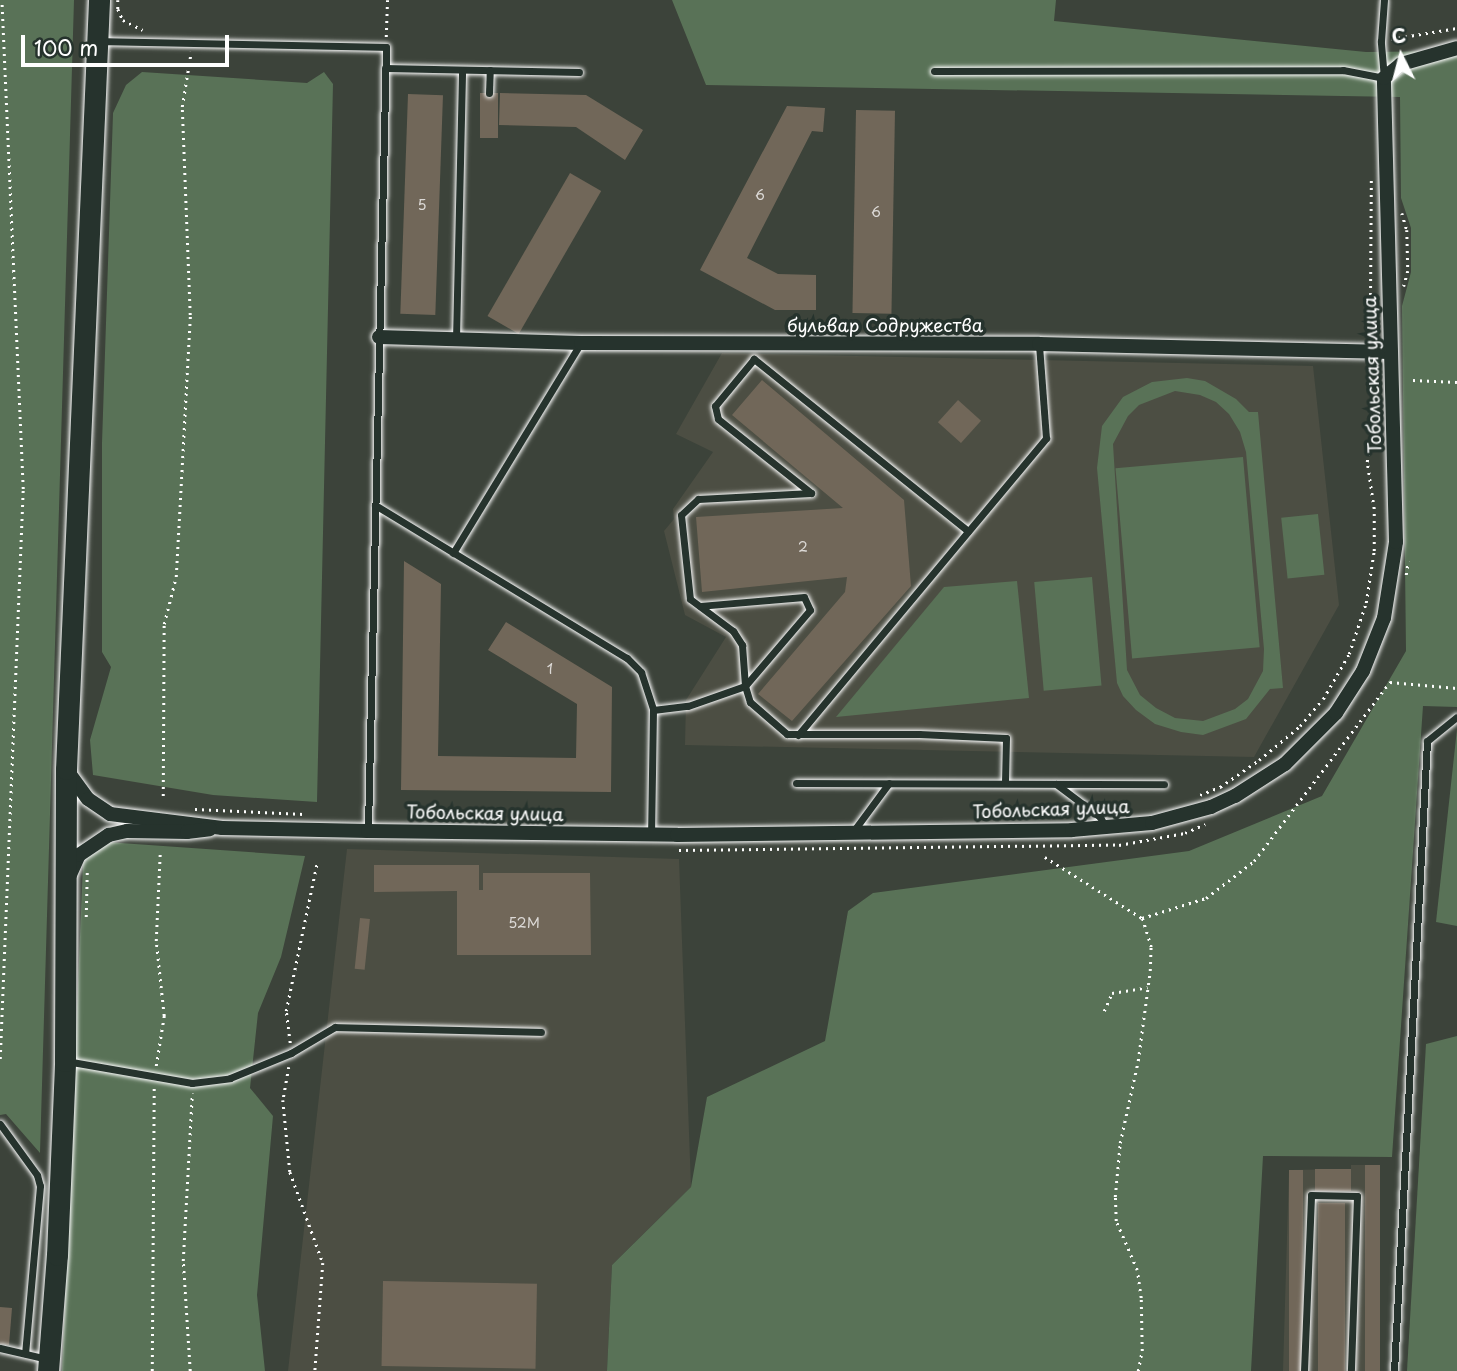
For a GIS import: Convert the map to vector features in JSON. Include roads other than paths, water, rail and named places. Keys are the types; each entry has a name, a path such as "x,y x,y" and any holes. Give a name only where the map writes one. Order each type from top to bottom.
{"street":[{"path":"48,1365 57,1255 65,1061 66,769 99,0"},
{"path":"1384,78 1401,64 1457,48"},
{"name":"Тобольская улица","path":"66,769 88,799 110,814 222,828 651,835 1106,829 1152,823 1211,807 1235,796 1304,748 1336,713 1354,688 1376,643 1393,574 1396,542 1384,78"},
{"name":"бульвар Содружества","path":"379,337 581,344 1038,344 1390,352"},
{"path":"65,888 79,855 109,835 127,831 187,832 222,828"}],"lane":[{"path":"934,71 1343,70 1384,78 1381,41 1384,0"},
{"path":"98,41 386,47 368,831"},
{"path":"385,68 579,72"},
{"path":"456,339 462,70"},
{"path":"489,93 490,70"},
{"path":"453,553 581,344"},
{"path":"798,735 1046,438 1038,344"},
{"path":"968,531 754,359 715,406 718,419 811,493 698,499 681,514 690,599 733,631 742,645 745,686 750,702 787,734 919,734 1006,738 1005,783"},
{"path":"375,505 627,658 641,671 653,710 651,835"},
{"path":"653,710 688,706 745,686 810,610 804,597 699,606"},
{"path":"1394,1371 1427,741 1457,717"},
{"path":"796,783 1164,784"},
{"path":"852,833 889,783"},
{"path":"1056,784 1100,817 1106,829"},
{"path":"65,1061 192,1083 230,1078 291,1053 335,1027 541,1031"},
{"path":"0,1124 37,1175 40,1186 25,1353"},
{"path":"1304,1371 1311,1195 1357,1196 1351,1371"},
{"path":"35,1251 57,1255"},
{"path":"0,1348 25,1353 48,1365"}]}
